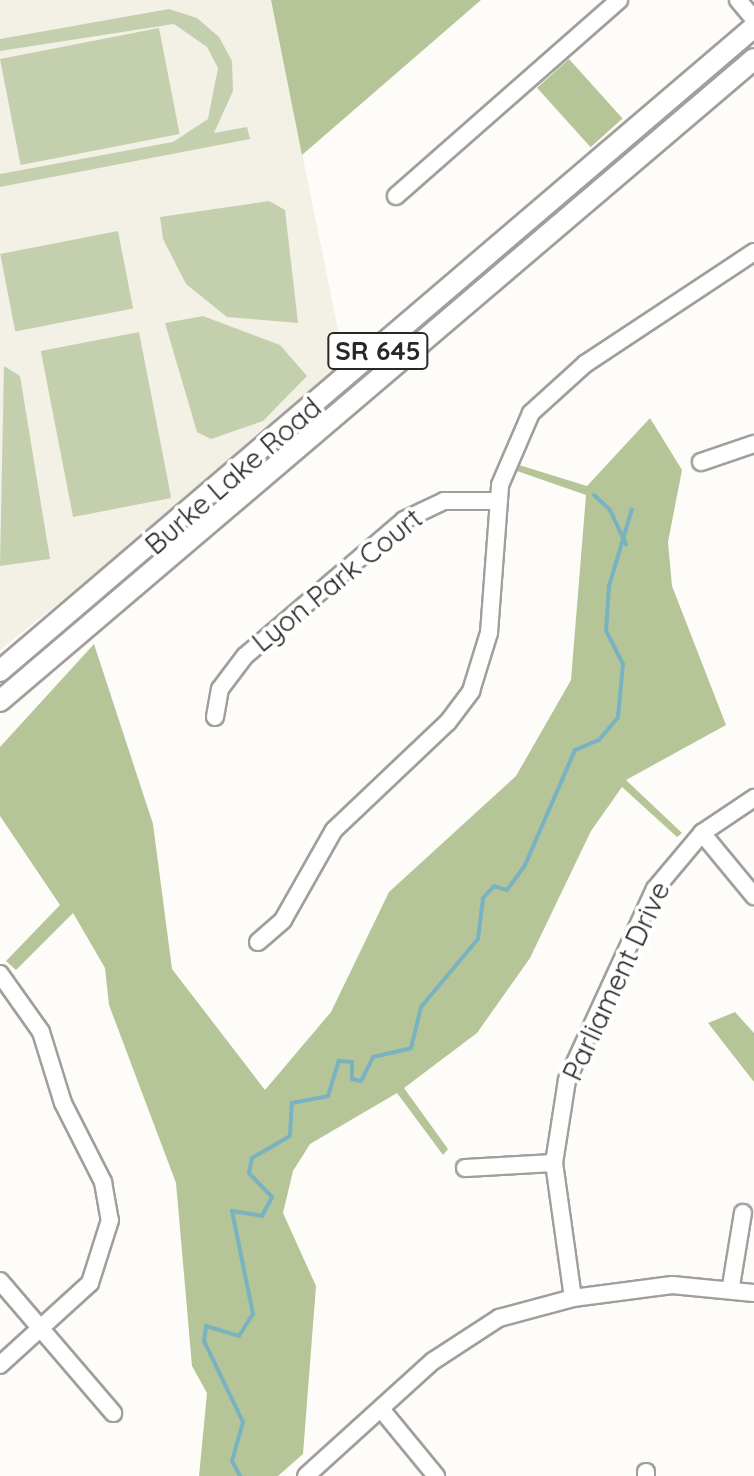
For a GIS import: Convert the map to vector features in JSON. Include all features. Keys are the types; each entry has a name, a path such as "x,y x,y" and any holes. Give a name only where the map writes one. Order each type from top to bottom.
{"main road":[{"name":"Burke Lake Road","path":"0,671 754,27"},
{"name":"Burke Lake Road","path":"0,701 754,59"}],"street":[{"path":"396,196 619,0"},
{"path":"738,0 754,19"},
{"path":"258,942 283,920 334,830 448,722 471,691 489,633 498,501 516,437 549,392 752,258"},
{"path":"701,462 754,444"},
{"name":"Lyon Park Court","path":"215,717 220,689 245,656 404,520 444,501 498,501"},
{"name":"Parliament Drive","path":"573,1298 554,1163 559,1107 579,1048 655,889 702,833 754,798"},
{"path":"702,833 754,896"},
{"path":"0,974 34,1017 109,1211 108,1239 90,1283 0,1365"},
{"path":"465,1168 554,1163"},
{"path":"731,1286 743,1213"},
{"path":"0,1281 113,1413"},
{"path":"306,1476 481,1327 573,1298 731,1286 754,1293"},
{"path":"381,1409 436,1476"}],"shaded area":[{"path":"0,0 271,0 347,374 0,650"}],"green space":[{"path":"271,0 481,0 302,155"},
{"path":"169,9 197,18 219,37 232,61 233,91 214,133 247,127 250,139 0,187 0,174 173,142 208,119 218,68 207,47 174,24 0,51 0,39"},
{"path":"159,28 180,134 21,165 0,59"},
{"path":"569,59 623,118 591,147 537,88"},
{"path":"269,201 285,210 298,323 227,317 186,284 163,239 160,217"},
{"path":"118,231 133,309 15,331 0,254"},
{"path":"203,316 280,345 307,376 263,421 211,439 197,432 165,323"},
{"path":"139,332 171,498 73,517 41,351"},
{"path":"4,366 20,376 50,559 0,566"},
{"path":"650,418 682,470 668,542 672,586 726,725 626,780 682,833 677,837 622,787 591,831 530,958 477,1033 404,1088 448,1149 443,1155 397,1093 310,1144 293,1171 283,1213 316,1286 303,1454 278,1476 199,1476 207,1393 192,1366 176,1183 109,1005 105,968 73,913 16,970 6,961 60,905 0,816 0,747 94,644 153,824 172,969 265,1090 331,1012 389,892 516,776 571,680 586,495 517,471 519,465 587,486"},
{"path":"735,1012 754,1033 754,1082 708,1023"}],"waterway":[{"path":"594,495 610,510 626,545"},
{"path":"240,1476 232,1461 243,1422 204,1341 206,1326 239,1336 253,1314 232,1211 262,1216 272,1197 249,1173 252,1158 290,1136 292,1103 328,1096 339,1061 352,1062 352,1079 361,1081 373,1057 411,1048 421,1007 478,939 483,898 494,886 507,890 525,865 575,750 599,740 618,717 623,664 606,631 609,586 632,509"}]}
